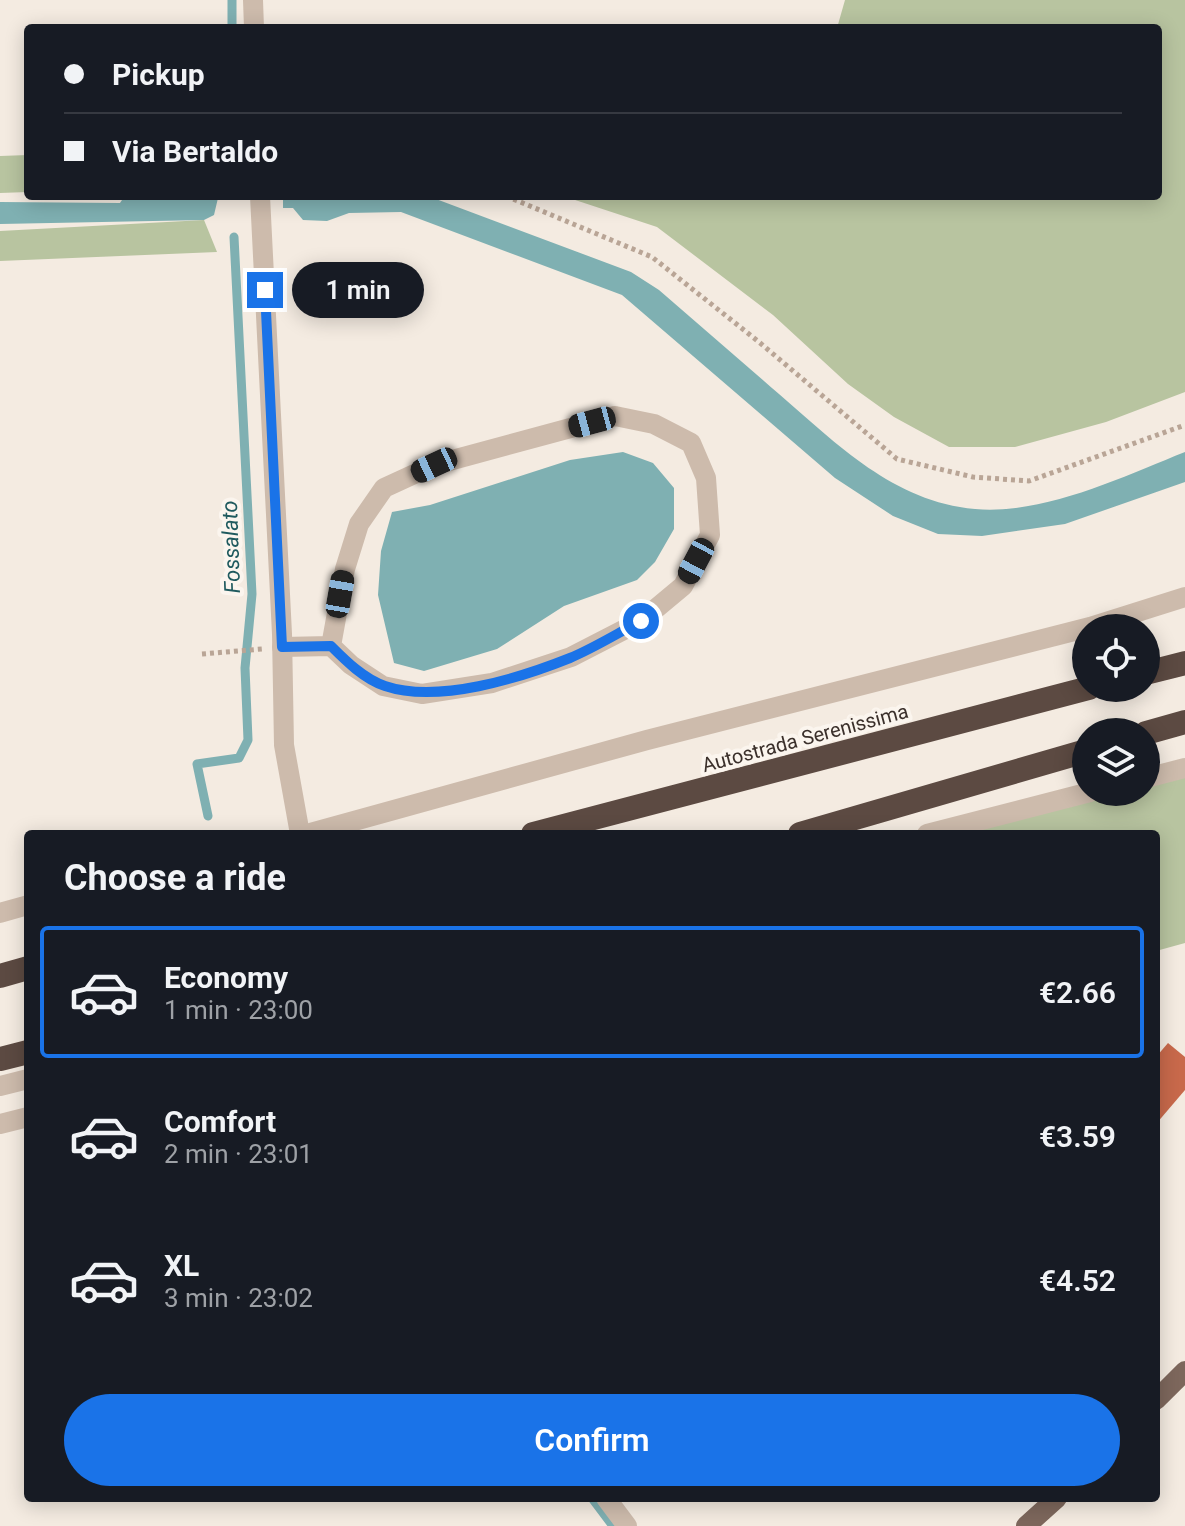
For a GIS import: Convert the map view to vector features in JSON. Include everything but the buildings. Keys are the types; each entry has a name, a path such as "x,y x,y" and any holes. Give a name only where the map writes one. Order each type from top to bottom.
{"highway":[{"path":"1160,669 1185,663"},
{"name":"Autostrada Serenissima","path":"548,830 1072,692"},
{"path":"1160,729 1185,722"},
{"path":"814,830 1072,755"},
{"path":"0,976 24,969"},
{"path":"0,1059 24,1053"}],"main road":[{"path":"1160,1396 1185,1371"},
{"path":"1026,1526 1053,1502"}],"street":[{"path":"253,0 254,24"},
{"path":"260,200 284,745 299,830"},
{"path":"282,647 331,646 351,665 383,686 422,694 492,683 571,657 641,621 683,586 710,535 706,478 691,443 654,424 615,416 434,465 384,488 359,524 345,569 331,646"},
{"path":"323,830 647,740 1090,627 1185,597"},
{"path":"1160,774 1185,768"},
{"path":"943,830 1072,797"},
{"path":"0,913 24,906"},
{"path":"0,1086 24,1080"},
{"path":"0,1124 24,1118"},
{"path":"609,1502 627,1526"}],"path":[{"path":"516,200 652,257 759,342 897,459 973,477 1029,481 1185,425"},
{"path":"202,654 259,649"}],"green space":[{"path":"845,0 1185,0 1185,392 1106,422 1015,447 949,447 894,417 848,384 773,315 657,227 575,200 1162,200 1162,24 838,24"},
{"path":"24,155 24,192 0,193 0,156"},
{"path":"204,220 217,252 0,261 0,231"},
{"path":"1185,772 1185,943 1160,950 1160,830 962,830 1072,801 1072,806 1160,806 1160,778"}],"water":[{"path":"122,200 218,200 214,215 204,220 0,224 0,202 120,203"},
{"path":"283,200 439,200 631,272 659,290 868,468 918,495 946,504 975,509 1028,506 1109,483 1185,452 1185,482 1065,524 982,536 938,534 893,516 835,478 622,295 401,212 349,213 327,221 303,220 293,208 283,208"},
{"path":"623,452 653,463 674,488 674,529 655,562 637,580 564,606 497,649 424,671 394,663 378,595 381,551 392,512 430,505 570,460"}],"waterway":[{"name":"Fossalato","path":"232,0 232,24"},
{"name":"Fossalato","path":"208,816 197,764 239,758 248,740 245,668 252,594 234,237"},
{"name":"Fossalato","path":"595,1502 613,1526"}],"route":[{"path":"265,290 282,647 331,646 351,665 383,686 422,694 492,683 571,657 641,621"}]}
